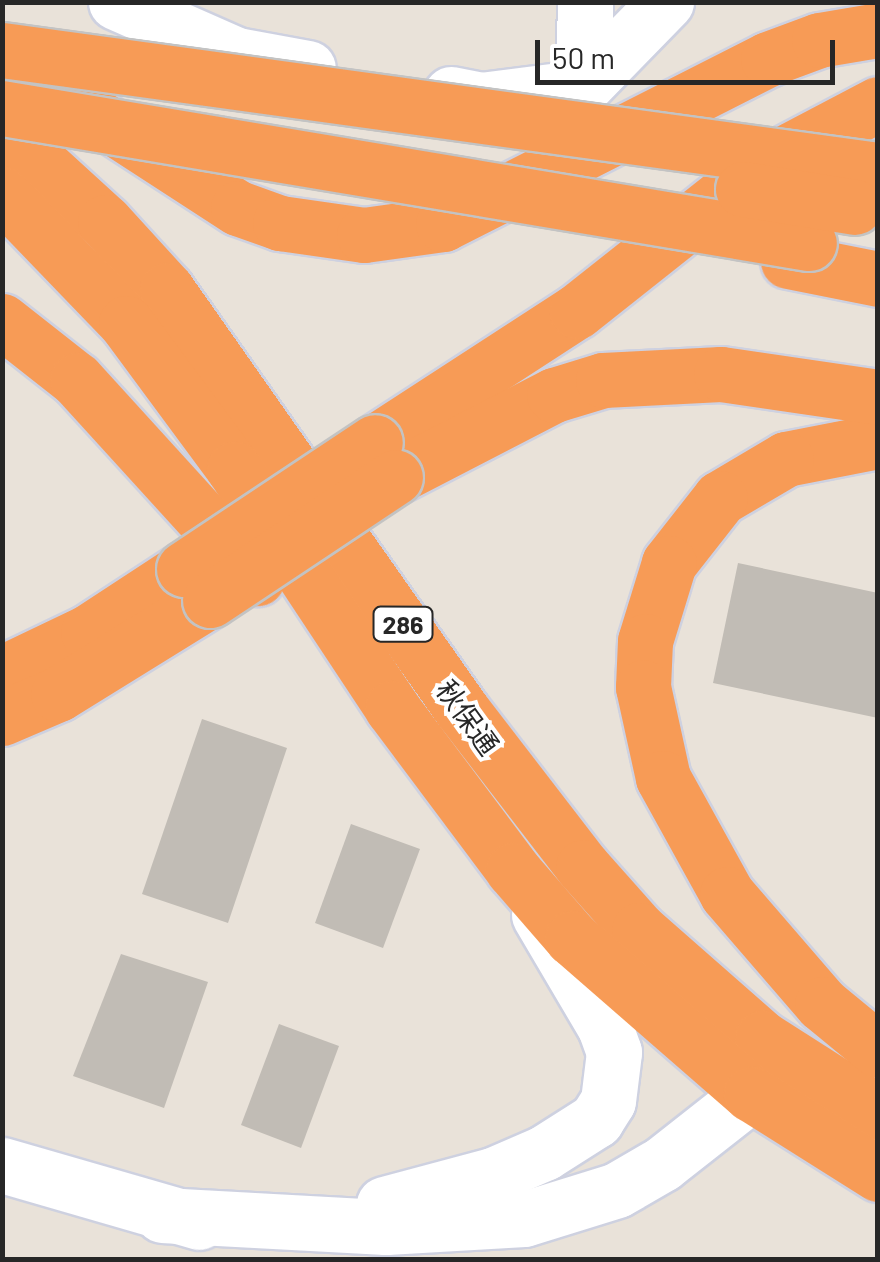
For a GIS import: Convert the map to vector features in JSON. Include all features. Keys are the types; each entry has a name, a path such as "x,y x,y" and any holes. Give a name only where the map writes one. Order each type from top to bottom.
{"highway":[{"path":"2,52 238,208 280,223 364,234 442,224 768,59 819,40 878,30"},
{"path":"2,52 442,137 872,210"},
{"path":"2,718 58,694 197,584 385,460 760,166 878,104"},
{"path":"2,108 798,252 878,279"},
{"name":"秋保通","path":"2,128 105,222 167,290 462,710 583,866 700,985 856,1100"},
{"name":"秋保通","path":"2,194 114,310 179,392 440,773 512,870 628,990 750,1094 878,1174"},
{"path":"798,252 872,210"},
{"path":"2,321 78,380 440,773"},
{"path":"385,460 603,380 721,374 878,397"},
{"path":"878,441 786,460 720,498 670,563 646,641 643,687 664,778 727,894 822,1004 878,1050"},
{"path":"2,673 197,584"}],"street":[{"path":"116,2 237,56 462,96 583,87 666,2"},
{"path":"583,87 585,2"},
{"path":"242,1222 429,1194 544,1153 596,1120 615,1078 614,1052 512,870"},
{"path":"162,1215 242,1222 468,1225 570,1208 662,1164 750,1094 856,1100"},
{"path":"2,1165 162,1215 399,1251 520,1260"}],"building":[{"path":"738,563 878,593 878,718 713,683"},
{"path":"202,719 287,748 228,923 142,894"},
{"path":"351,824 420,849 383,948 315,923"},
{"path":"121,954 208,982 164,1108 73,1076"},
{"path":"279,1024 339,1046 301,1148 241,1125"}]}
